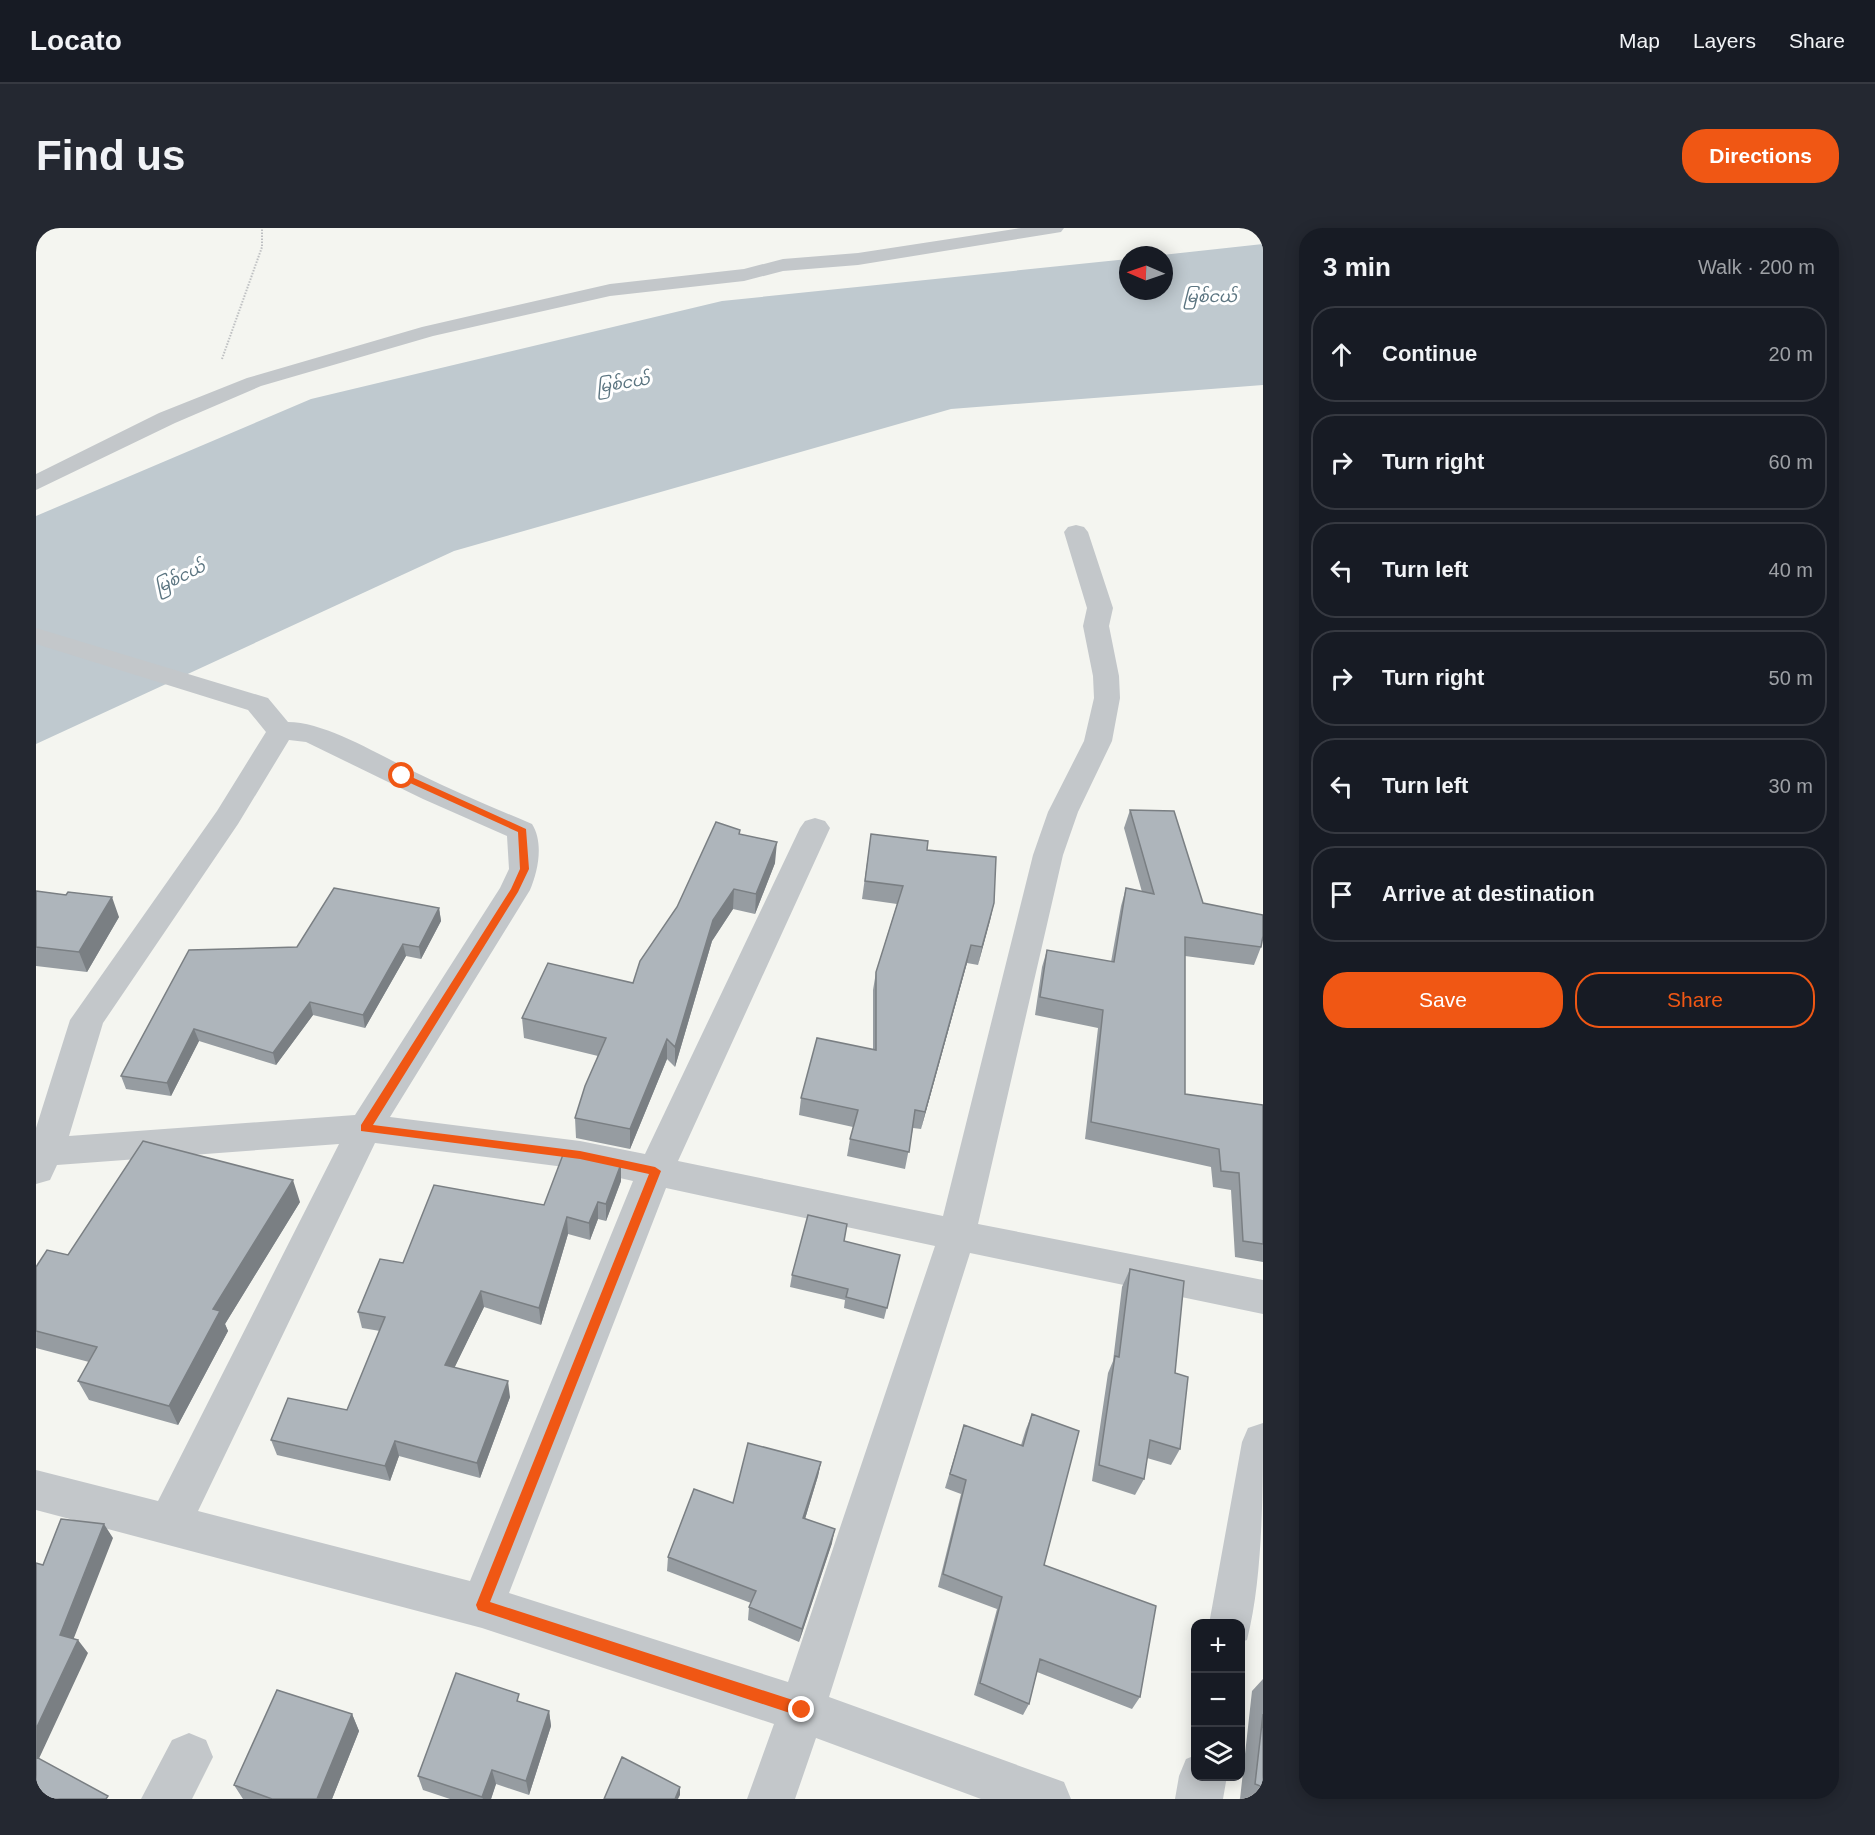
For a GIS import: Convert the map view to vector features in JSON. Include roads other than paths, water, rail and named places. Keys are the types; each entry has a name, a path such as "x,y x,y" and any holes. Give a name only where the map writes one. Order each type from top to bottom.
{"street":[{"path":"36,483 167,418 287,370 429,331 580,296 637,286 744,275 783,266 858,259 1055,228"},
{"path":"771,1799 957,1236 1047,855 1063,812 1098,741 1104,720 1107,698 1106,676 1096,626 1100,608 1076,532"},
{"path":"36,636 258,704 280,731"},
{"path":"280,731 228,817 159,913 87,1020 40,1158 365,1128 580,1155 957,1236 1263,1297"},
{"path":"170,1523 365,1128 515,890 524,869 522,831 433,792 316,736 302,731 280,731"},
{"path":"482,1605 655,1171 815,828"},
{"path":"1232,1619 1263,1442"},
{"path":"36,1490 482,1605 802,1710 1047,1799"},
{"path":"165,1799 189,1758"},
{"path":"1199,1799 1202,1781"}],"water":[{"name":"မြစ်ငယ်","path":"1263,244 1263,385 951,409 454,551 36,744 36,516 311,399 722,301 1119,260 1119,300 1173,300 1173,254"}]}
